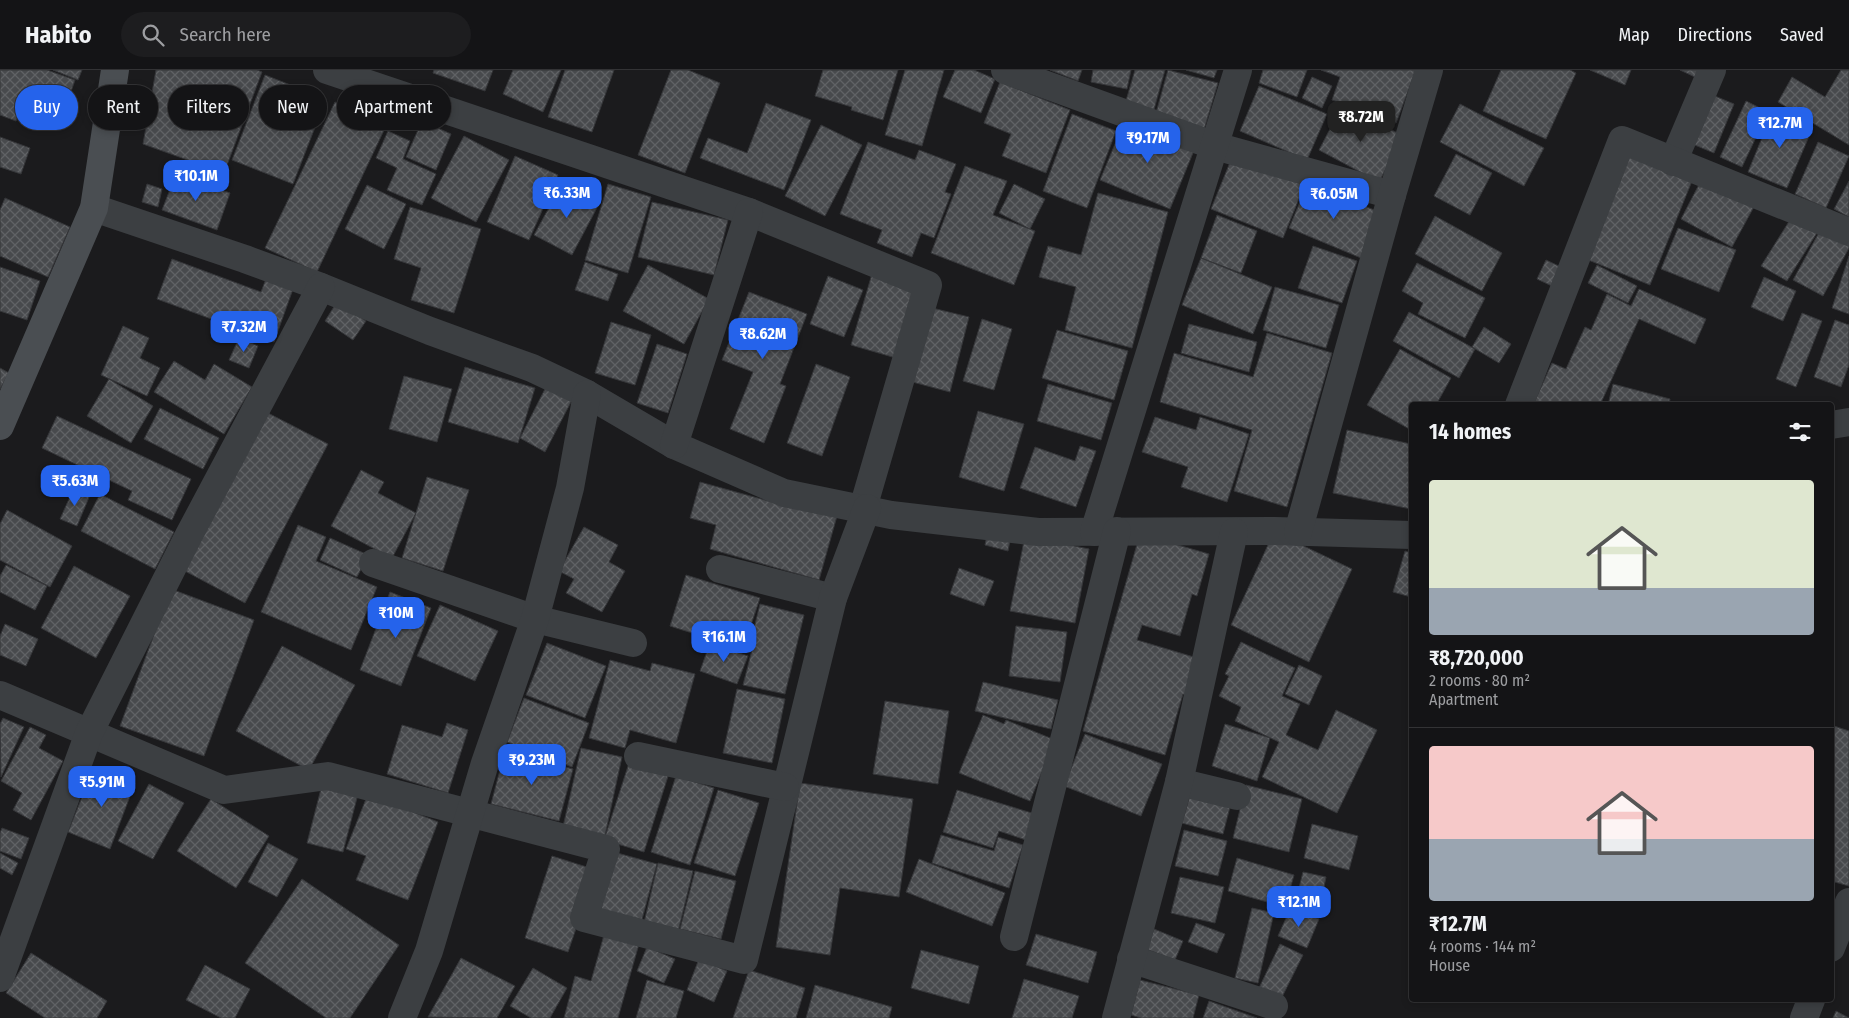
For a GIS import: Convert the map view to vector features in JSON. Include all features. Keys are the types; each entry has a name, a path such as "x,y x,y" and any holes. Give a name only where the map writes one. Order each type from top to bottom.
{"main road":[{"path":"0,426 94,208 115,70"}],"street":[{"path":"0,695 224,790 328,776 470,815 606,849 584,918 744,960 833,598 865,508 928,284 749,212 326,70"},
{"path":"1005,70 1216,146 1392,195"},
{"path":"1014,937 1106,531 1238,70"},
{"path":"1298,532 1429,70"},
{"path":"1673,162 1712,70"},
{"path":"1520,402 1622,140 1849,232"},
{"path":"94,208 321,287 430,331 532,368 587,394 674,445 784,493 865,508 891,515 1038,532 1298,532 1409,535"},
{"path":"674,445 749,212"},
{"path":"0,978 89,734 189,535 321,287"},
{"path":"402,1018 430,951 485,763 535,619 570,488 587,394"},
{"path":"1834,424 1849,422"},
{"path":"1116,1018 1179,782 1234,532"},
{"path":"373,563 535,619 633,643"},
{"path":"720,569 833,598"},
{"path":"638,756 786,788"},
{"path":"1179,782 1237,796"},
{"path":"1834,940 1849,902"},
{"path":"1131,959 1274,1006"},
{"path":"1804,1018 1811,1002"}],"building":[{"path":"0,70 47,70 75,80 73,85 15,85 15,121 0,115"},
{"path":"53,70 82,70 78,80"},
{"path":"156,70 257,70 262,72 249,107 249,85 168,85 168,130 240,130 224,173 143,144 145,130 158,130 158,85 153,85"},
{"path":"434,70 493,70 485,91 433,73"},
{"path":"513,70 561,70 543,112 503,94"},
{"path":"565,70 614,70 592,132 548,117"},
{"path":"671,70 688,70 720,83 685,173 638,155"},
{"path":"823,70 898,70 883,120 851,110 852,107 815,96"},
{"path":"905,70 944,70 922,146 885,135"},
{"path":"955,70 974,70 995,79 981,113 943,97"},
{"path":"1050,70 1082,70 1078,81"},
{"path":"1093,70 1131,70 1127,89 1091,82"},
{"path":"1135,70 1165,70 1153,113 1125,104"},
{"path":"1168,70 1218,83 1203,133 1154,120"},
{"path":"1186,70 1217,70 1214,78"},
{"path":"1263,70 1307,70 1297,97 1259,83"},
{"path":"1321,70 1416,70 1396,123 1332,100 1340,77"},
{"path":"1501,70 1570,70 1576,73 1546,139 1483,111"},
{"path":"1590,70 1631,70 1625,85"},
{"path":"1680,70 1703,70 1699,79"},
{"path":"1841,70 1849,70 1849,145 1778,102 1792,77 1825,97"},
{"path":"265,75 290,85 261,85"},
{"path":"1312,77 1332,86 1322,108 1302,98"},
{"path":"1000,82 1070,110 1046,173 1002,156 1011,134 984,123"},
{"path":"1259,86 1327,114 1307,160 1240,131"},
{"path":"259,90 259,130 314,130 293,184 232,160 244,130 249,130 249,116"},
{"path":"1710,94 1734,104 1714,153 1690,143"},
{"path":"1746,101 1768,112 1742,167 1720,157"},
{"path":"335,102 337,103 337,130 384,130 317,272 265,248 322,130 327,130 327,119"},
{"path":"766,103 811,120 784,190 700,158 708,138 747,153"},
{"path":"1343,104 1403,136 1379,182 1319,150"},
{"path":"1460,104 1544,148 1524,186 1440,142"},
{"path":"1773,111 1813,127 1787,188 1748,172"},
{"path":"1072,114 1116,131 1087,208 1043,191"},
{"path":"1125,120 1195,148 1170,209 1100,180"},
{"path":"821,125 862,145 825,216 785,196"},
{"path":"418,130 442,130 451,134 436,170 406,157"},
{"path":"388,131 410,141 403,159 436,174 422,205 387,190 397,168 376,158"},
{"path":"464,136 509,160 476,222 431,198"},
{"path":"0,137 30,148 21,174 0,167"},
{"path":"868,142 915,160 919,150 956,164 945,192 951,194 934,238 921,233 912,257 877,243 882,230 840,214"},
{"path":"1818,142 1849,156 1826,208 1795,194"},
{"path":"1630,150 1694,176 1650,285 1586,259"},
{"path":"1456,154 1492,173 1470,215 1434,196"},
{"path":"1233,155 1305,184 1283,238 1211,209"},
{"path":"515,156 558,175 529,240 487,222"},
{"path":"965,166 1007,181 993,215 1035,231 1014,285 931,253"},
{"path":"176,174 230,193 217,230 162,210"},
{"path":"1704,175 1756,203 1732,247 1681,219"},
{"path":"1849,181 1849,217 1834,209"},
{"path":"563,182 600,202 572,255 534,235"},
{"path":"1308,183 1379,212 1361,258 1289,228"},
{"path":"147,184 162,189 158,207 142,202"},
{"path":"608,184 651,197 628,273 585,260"},
{"path":"1014,184 1045,199 1030,229 999,213"},
{"path":"367,185 406,204 384,249 345,229"},
{"path":"1098,193 1168,212 1132,348 1065,330 1076,287 1039,277 1048,246 1081,255"},
{"path":"5,198 70,227 48,277 0,256 0,210"},
{"path":"652,202 728,220 714,275 638,257"},
{"path":"410,207 481,229 454,313 411,300 421,268 394,259"},
{"path":"1795,212 1820,228 1787,281 1761,266"},
{"path":"1217,215 1257,231 1241,273 1201,258"},
{"path":"1435,216 1502,253 1482,291 1415,254"},
{"path":"1822,227 1849,242 1849,248 1823,296 1793,280"},
{"path":"1678,228 1736,250 1719,292 1661,269"},
{"path":"1313,246 1357,261 1342,303 1298,288"},
{"path":"1849,256 1849,314 1832,308"},
{"path":"1201,258 1272,287 1253,334 1182,305"},
{"path":"172,259 261,292 266,279 293,289 274,342 157,299"},
{"path":"1546,260 1563,268 1554,287 1537,279"},
{"path":"585,262 618,274 608,301 575,290"},
{"path":"1417,263 1485,298 1465,338 1418,314 1423,303 1402,291"},
{"path":"648,265 709,299 684,344 623,311"},
{"path":"1597,265 1637,286 1628,303 1588,283"},
{"path":"0,267 40,281 27,320 0,311"},
{"path":"872,274 917,287 896,358 851,345"},
{"path":"828,276 863,290 844,337 810,324"},
{"path":"1764,277 1796,291 1783,321 1751,307"},
{"path":"1275,287 1339,305 1326,348 1263,330"},
{"path":"1639,289 1706,319 1695,344 1639,319 1601,402 1534,402 1552,363 1566,369 1585,327 1591,330 1607,294 1631,306"},
{"path":"749,292 807,314 780,384 786,386 764,443 730,429 753,372 722,360"},
{"path":"337,302 366,321 353,340 325,321"},
{"path":"924,306 969,317 950,392 905,380"},
{"path":"1409,312 1475,349 1459,378 1393,341"},
{"path":"1802,313 1822,321 1796,387 1776,379"},
{"path":"982,319 1012,329 994,390 963,381"},
{"path":"1835,320 1849,325 1849,365 1841,387 1814,377"},
{"path":"611,322 651,335 635,385 595,373"},
{"path":"1189,324 1257,342 1249,372 1181,353"},
{"path":"123,326 149,338 140,358 160,368 147,396 101,375"},
{"path":"1484,327 1511,344 1499,363 1472,347"},
{"path":"1057,330 1128,351 1114,400 1042,378"},
{"path":"1267,333 1332,353 1287,507 1234,491 1252,430 1160,402 1174,353 1253,377"},
{"path":"239,338 258,346 249,368 229,360"},
{"path":"657,344 687,354 668,413 637,403"},
{"path":"1400,349 1451,378 1438,402 1409,402 1409,429 1367,405"},
{"path":"174,361 205,380 214,364 252,387 224,434 154,392"},
{"path":"816,364 850,377 822,456 787,443"},
{"path":"465,367 535,388 518,443 448,422"},
{"path":"0,368 9,373 0,389"},
{"path":"404,376 452,389 437,442 389,429"},
{"path":"109,379 153,406 131,443 87,416"},
{"path":"1048,384 1112,403 1101,440 1037,421"},
{"path":"1613,384 1670,399 1670,402 1609,402"},
{"path":"546,387 572,400 545,452 520,438"},
{"path":"160,408 219,438 203,469 144,439"},
{"path":"978,411 1024,424 1004,491 959,477"},
{"path":"266,412 328,444 245,603 183,570"},
{"path":"57,416 191,479 172,520 128,500 132,491 42,448"},
{"path":"1155,417 1196,430 1200,417 1249,434 1227,502 1181,487 1188,467 1142,452"},
{"path":"1347,430 1409,444 1409,509 1333,493"},
{"path":"1080,446 1096,451 1076,507 1020,488 1035,447 1075,461"},
{"path":"361,470 384,482 378,493 416,513 392,558 331,526"},
{"path":"427,477 469,490 443,571 402,558"},
{"path":"700,482 772,502 837,516 819,580 710,549 716,525 690,518"},
{"path":"74,488 90,495 77,526 60,519"},
{"path":"100,494 174,532 155,569 81,531"},
{"path":"7,510 72,546 50,587 0,560 0,524"},
{"path":"298,525 326,537 316,561 377,587 351,650 261,612"},
{"path":"584,527 618,545 609,562 625,571 602,612 566,593 574,579 559,571"},
{"path":"988,530 1011,535 1008,551 985,545"},
{"path":"1274,532 1352,569 1309,662 1231,625"},
{"path":"1140,534 1209,554 1197,596 1192,594 1180,636 1142,625 1137,640 1197,658 1186,695 1183,694 1165,755 1083,731"},
{"path":"1025,536 1089,549 1075,623 1010,611"},
{"path":"330,538 368,555 357,577 320,560"},
{"path":"1405,551 1409,552 1409,596 1393,592"},
{"path":"6,565 47,586 35,610 0,592 0,576"},
{"path":"74,566 130,596 96,658 41,628"},
{"path":"959,568 994,581 984,606 950,594"},
{"path":"686,575 760,598 743,649 670,626"},
{"path":"171,589 254,620 204,756 120,726"},
{"path":"390,592 431,608 401,686 360,670"},
{"path":"760,604 804,615 785,694 743,685 752,650 749,649"},
{"path":"440,605 498,631 475,681 417,656"},
{"path":"5,624 38,639 26,666 0,655 0,636"},
{"path":"1016,626 1067,632 1060,682 1009,676"},
{"path":"1241,642 1295,668 1282,696 1300,704 1286,735 1318,750 1336,710 1377,730 1337,813 1262,777 1279,742 1235,721 1241,707 1219,696 1229,676 1225,674"},
{"path":"547,643 606,666 585,718 526,695"},
{"path":"710,643 748,656 737,684 700,671"},
{"path":"282,646 355,685 309,770 236,731"},
{"path":"610,660 650,671 652,663 695,674 676,743 630,730 625,748 589,738"},
{"path":"1299,665 1322,676 1309,705 1285,694"},
{"path":"983,682 1058,700 1051,729 975,711"},
{"path":"737,689 785,699 772,763 723,753"},
{"path":"524,698 589,723 572,767 507,742"},
{"path":"885,701 949,711 938,784 873,774"},
{"path":"983,715 1004,724 1006,720 1055,740 1030,801 959,773"},
{"path":"3,718 24,727 1,777 0,724"},
{"path":"447,723 468,730 448,793 387,774 402,725 442,737"},
{"path":"1225,724 1270,738 1257,781 1212,766"},
{"path":"1834,726 1849,731 1849,886 1834,882"},
{"path":"30,727 46,735 39,748 63,761 31,820 13,810 22,793 1,781"},
{"path":"1085,734 1162,764 1141,816 1064,786"},
{"path":"581,748 622,757 604,840 562,831"},
{"path":"505,751 573,769 559,821 491,804"},
{"path":"631,757 670,770 644,852 604,840"},
{"path":"94,767 135,783 110,849 68,832"},
{"path":"676,776 714,788 690,865 651,852"},
{"path":"800,783 913,799 899,897 840,888 830,955 776,947"},
{"path":"149,784 184,803 153,859 118,841"},
{"path":"322,785 358,794 343,852 307,843"},
{"path":"1246,785 1302,799 1289,852 1233,838"},
{"path":"718,790 759,803 735,876 694,863"},
{"path":"957,790 1035,814 1026,840 999,831 993,848 943,832"},
{"path":"1191,792 1231,803 1223,834 1182,823"},
{"path":"368,794 438,822 408,900 356,880 366,856 346,849"},
{"path":"211,799 269,836 236,888 177,851"},
{"path":"1312,824 1358,836 1349,870 1304,858"},
{"path":"2,828 29,838 21,859 0,851 0,833"},
{"path":"1184,830 1227,841 1218,876 1175,866"},
{"path":"941,835 994,851 998,837 1023,845 1009,888 932,863"},
{"path":"268,843 298,859 277,897 248,882"},
{"path":"610,851 657,864 641,923 594,910"},
{"path":"0,853 18,863 12,875 0,868"},
{"path":"552,856 596,870 568,952 525,938"},
{"path":"1237,858 1294,875 1285,907 1228,891"},
{"path":"919,859 1005,893 992,926 906,892"},
{"path":"658,863 693,871 677,936 643,927"},
{"path":"695,871 736,881 721,939 680,929"},
{"path":"1303,872 1326,877 1320,906 1296,900"},
{"path":"1180,877 1224,887 1215,923 1171,913"},
{"path":"302,879 399,945 350,1018 326,1018 245,963"},
{"path":"1291,907 1319,919 1307,948 1278,936"},
{"path":"1252,908 1274,913 1258,983 1235,978"},
{"path":"1196,923 1225,934 1217,953 1188,942"},
{"path":"1154,929 1183,941 1175,960 1146,949"},
{"path":"1036,934 1097,952 1088,983 1026,965"},
{"path":"604,935 639,944 618,1018 564,1018 575,976 591,981"},
{"path":"1280,944 1303,955 1281,999 1259,988"},
{"path":"647,947 675,959 664,983 637,971"},
{"path":"921,950 979,966 969,1004 911,988"},
{"path":"31,953 107,1001 97,1018 45,1018 6,993"},
{"path":"461,958 515,986 497,1018 428,1017"},
{"path":"699,959 727,971 714,1002 687,990"},
{"path":"205,965 250,989 235,1018 221,1018 186,1000"},
{"path":"533,968 567,988 550,1018 531,1018 510,1006"},
{"path":"749,970 805,988 796,1018 733,1018"},
{"path":"1024,979 1079,996 1072,1018 1012,1018"},
{"path":"647,980 684,991 676,1018 636,1018"},
{"path":"1140,980 1199,995 1193,1018 1141,1018 1131,1015"},
{"path":"815,985 892,1007 889,1018 806,1018"},
{"path":"1209,1001 1257,1018 1203,1018"},
{"path":"1836,1011 1849,1018 1833,1018"}]}
